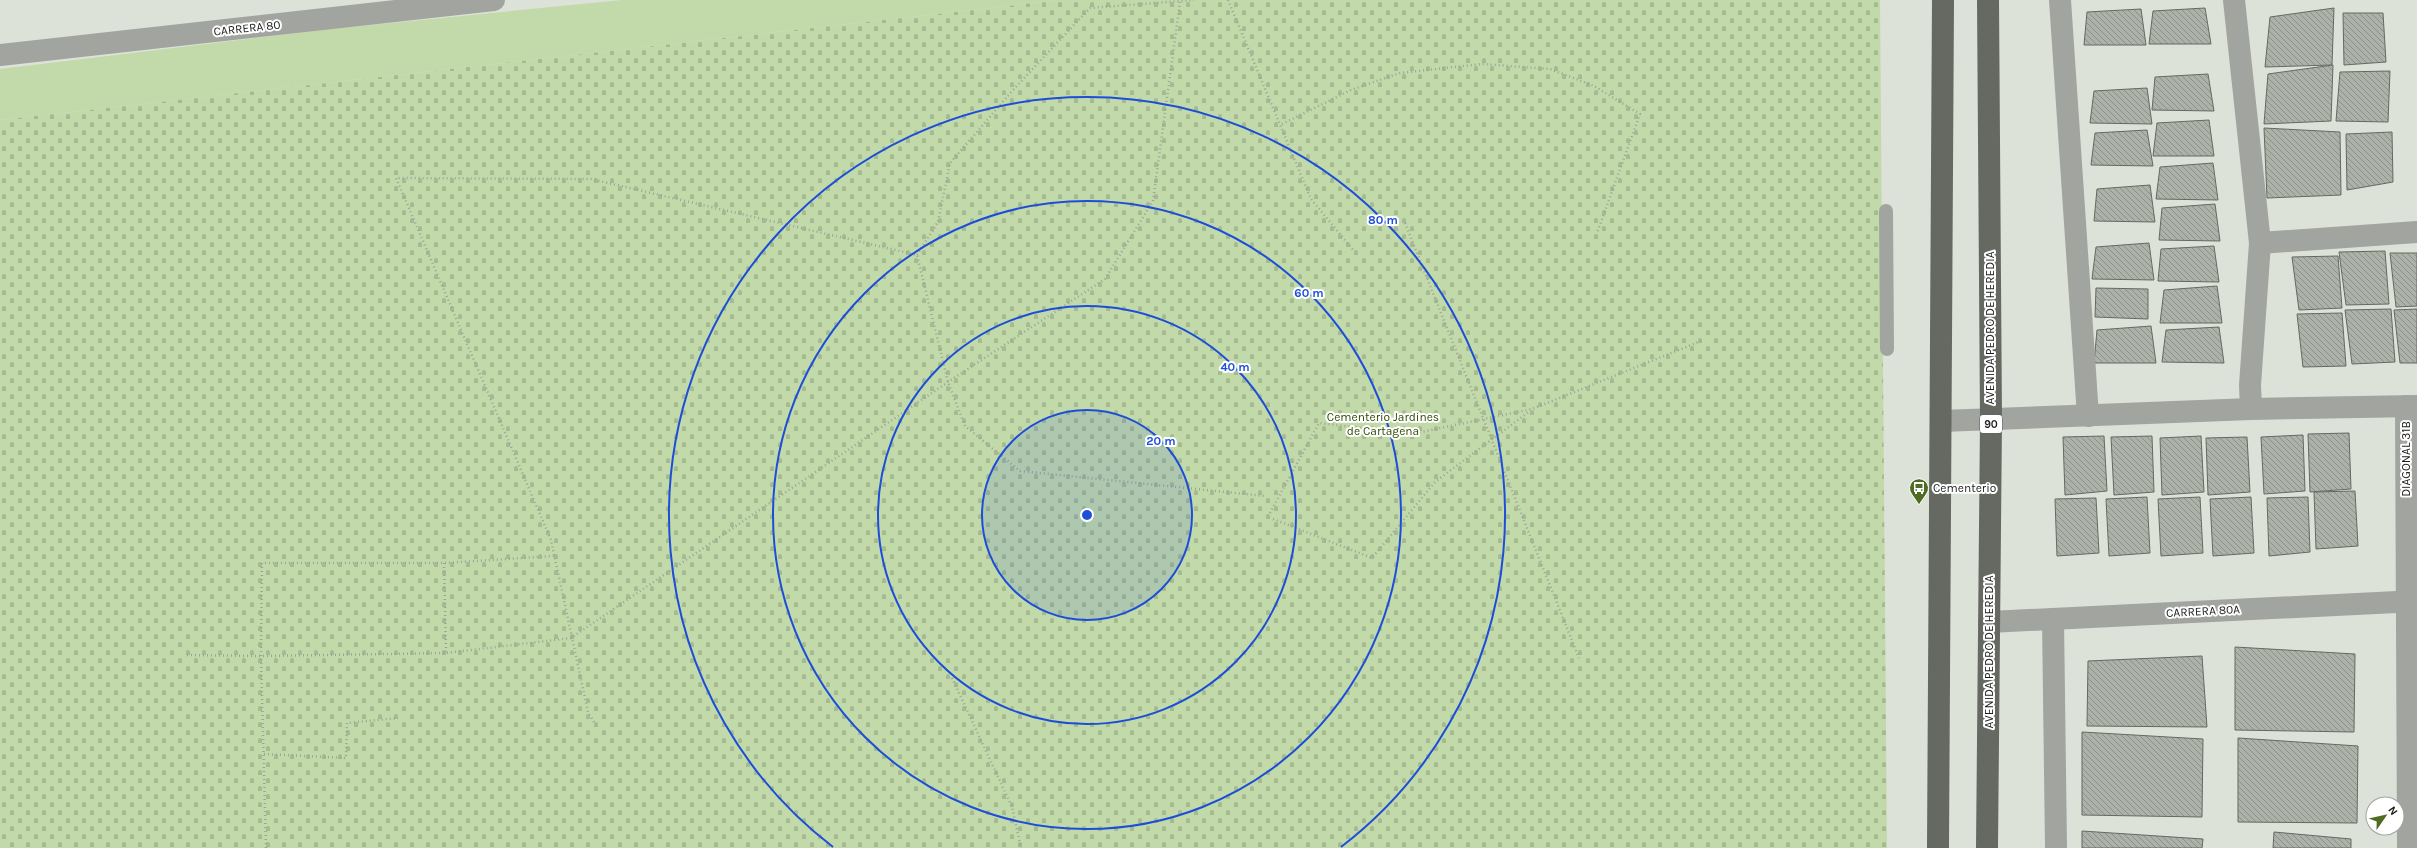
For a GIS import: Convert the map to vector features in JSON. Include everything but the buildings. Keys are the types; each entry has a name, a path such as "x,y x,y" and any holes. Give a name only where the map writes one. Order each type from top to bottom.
{"highway":[{"path":"1938,848 1942,421 1943,0"},
{"name":"AVENIDA PEDRO DE HEREDIA","path":"1987,848 1991,420 1988,0"}],"street":[{"name":"CARRERA 80","path":"0,55 494,0"},
{"path":"2060,0 2088,416"},
{"path":"2234,0 2260,243 2250,386 2252,409"},
{"path":"2260,243 2417,232"},
{"path":"1942,421 2252,409 2411,406"},
{"name":"DIAGONAL 31B","path":"2408,848 2412,601 2411,406"},
{"name":"CARRERA 80A","path":"1989,622 2412,601"},
{"path":"2053,618 2056,848"}],"lane":[{"path":"1886,211 1887,350"}],"path":[{"path":"1194,0 1090,8 1013,90 950,163 938,222 917,255 948,382 965,426 1020,471 1266,496"},
{"path":"1228,0 1282,124 1311,199 1354,251"},
{"path":"187,655 261,656 446,653 571,638 948,382 1105,279 1152,201 1180,2"},
{"path":"1282,124 1351,90 1400,73 1482,64 1550,69 1594,86 1640,114 1598,233"},
{"path":"594,722 588,712 551,540 396,178 591,179 917,255"},
{"path":"1405,223 1579,658"},
{"path":"1270,513 1319,423 1412,434 1484,420 1532,409 1701,341"},
{"path":"1273,519 1372,558 1435,482 1532,409"},
{"path":"266,848 261,656 262,563 444,563 554,556"},
{"path":"444,563 446,653"},
{"path":"952,678 1012,807 1021,848"},
{"path":"264,754 346,758 347,723 398,718"}],"green space":[{"path":"622,0 1059,0 0,120 0,69 321,30"},
{"name":"Cementerio Jardines de Cartagena","path":"1059,0 1880,0 1887,848 0,848 0,120"}],"place":[{"name":"Cementerio","path":"1919,505"}]}
